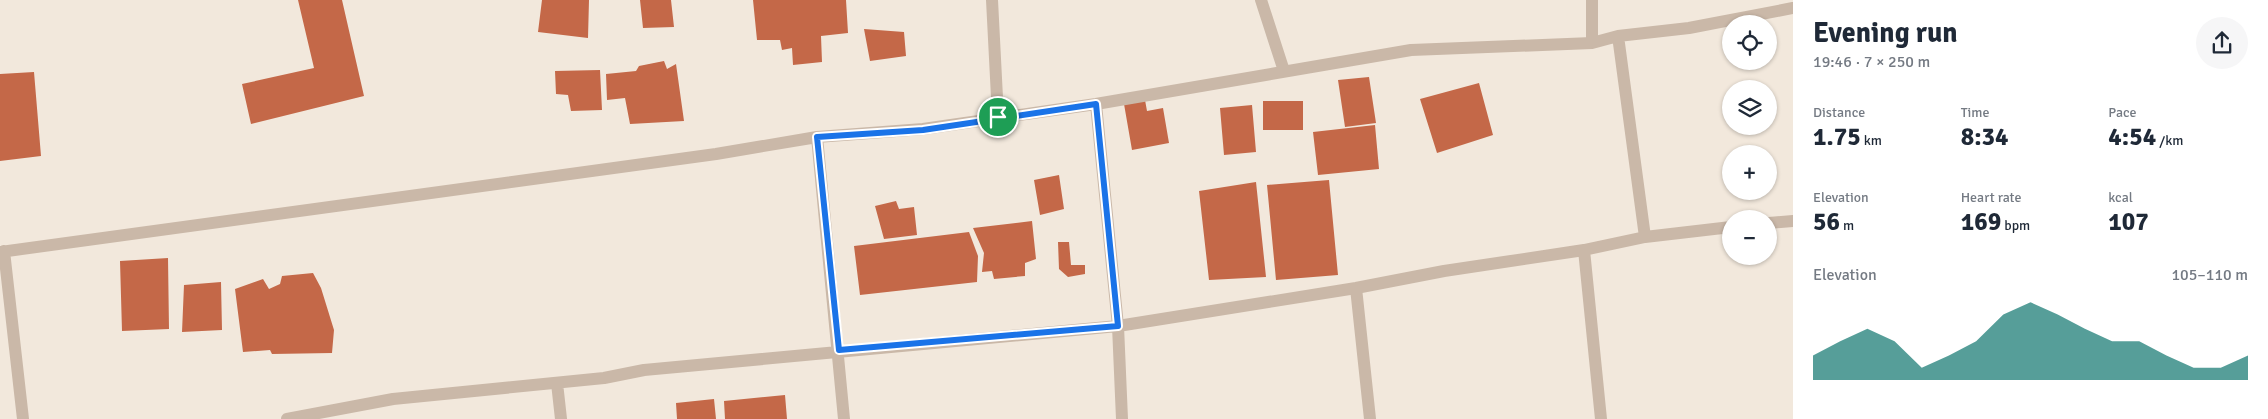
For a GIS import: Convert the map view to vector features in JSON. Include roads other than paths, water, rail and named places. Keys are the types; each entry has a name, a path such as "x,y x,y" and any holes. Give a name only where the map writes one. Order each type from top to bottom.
{"street":[{"path":"992,0 998,117"},
{"path":"1261,0 1284,71"},
{"path":"1592,0 1592,43"},
{"path":"23,419 2,251 716,154 817,137 923,130 998,117 1096,104 1411,50 1592,43 1618,36 1689,28 1793,8"},
{"path":"1618,36 1645,237"},
{"path":"1096,104 1118,326 1122,419"},
{"path":"817,137 839,350 844,419"},
{"path":"1777,222 1793,220"},
{"path":"287,419 295,419 393,398 557,382 644,370 839,350 1118,326 1356,288 1444,271 1584,250 1645,237 1722,228"},
{"path":"1584,250 1601,419"},
{"path":"1356,288 1370,419"},
{"path":"557,382 561,419"}]}
